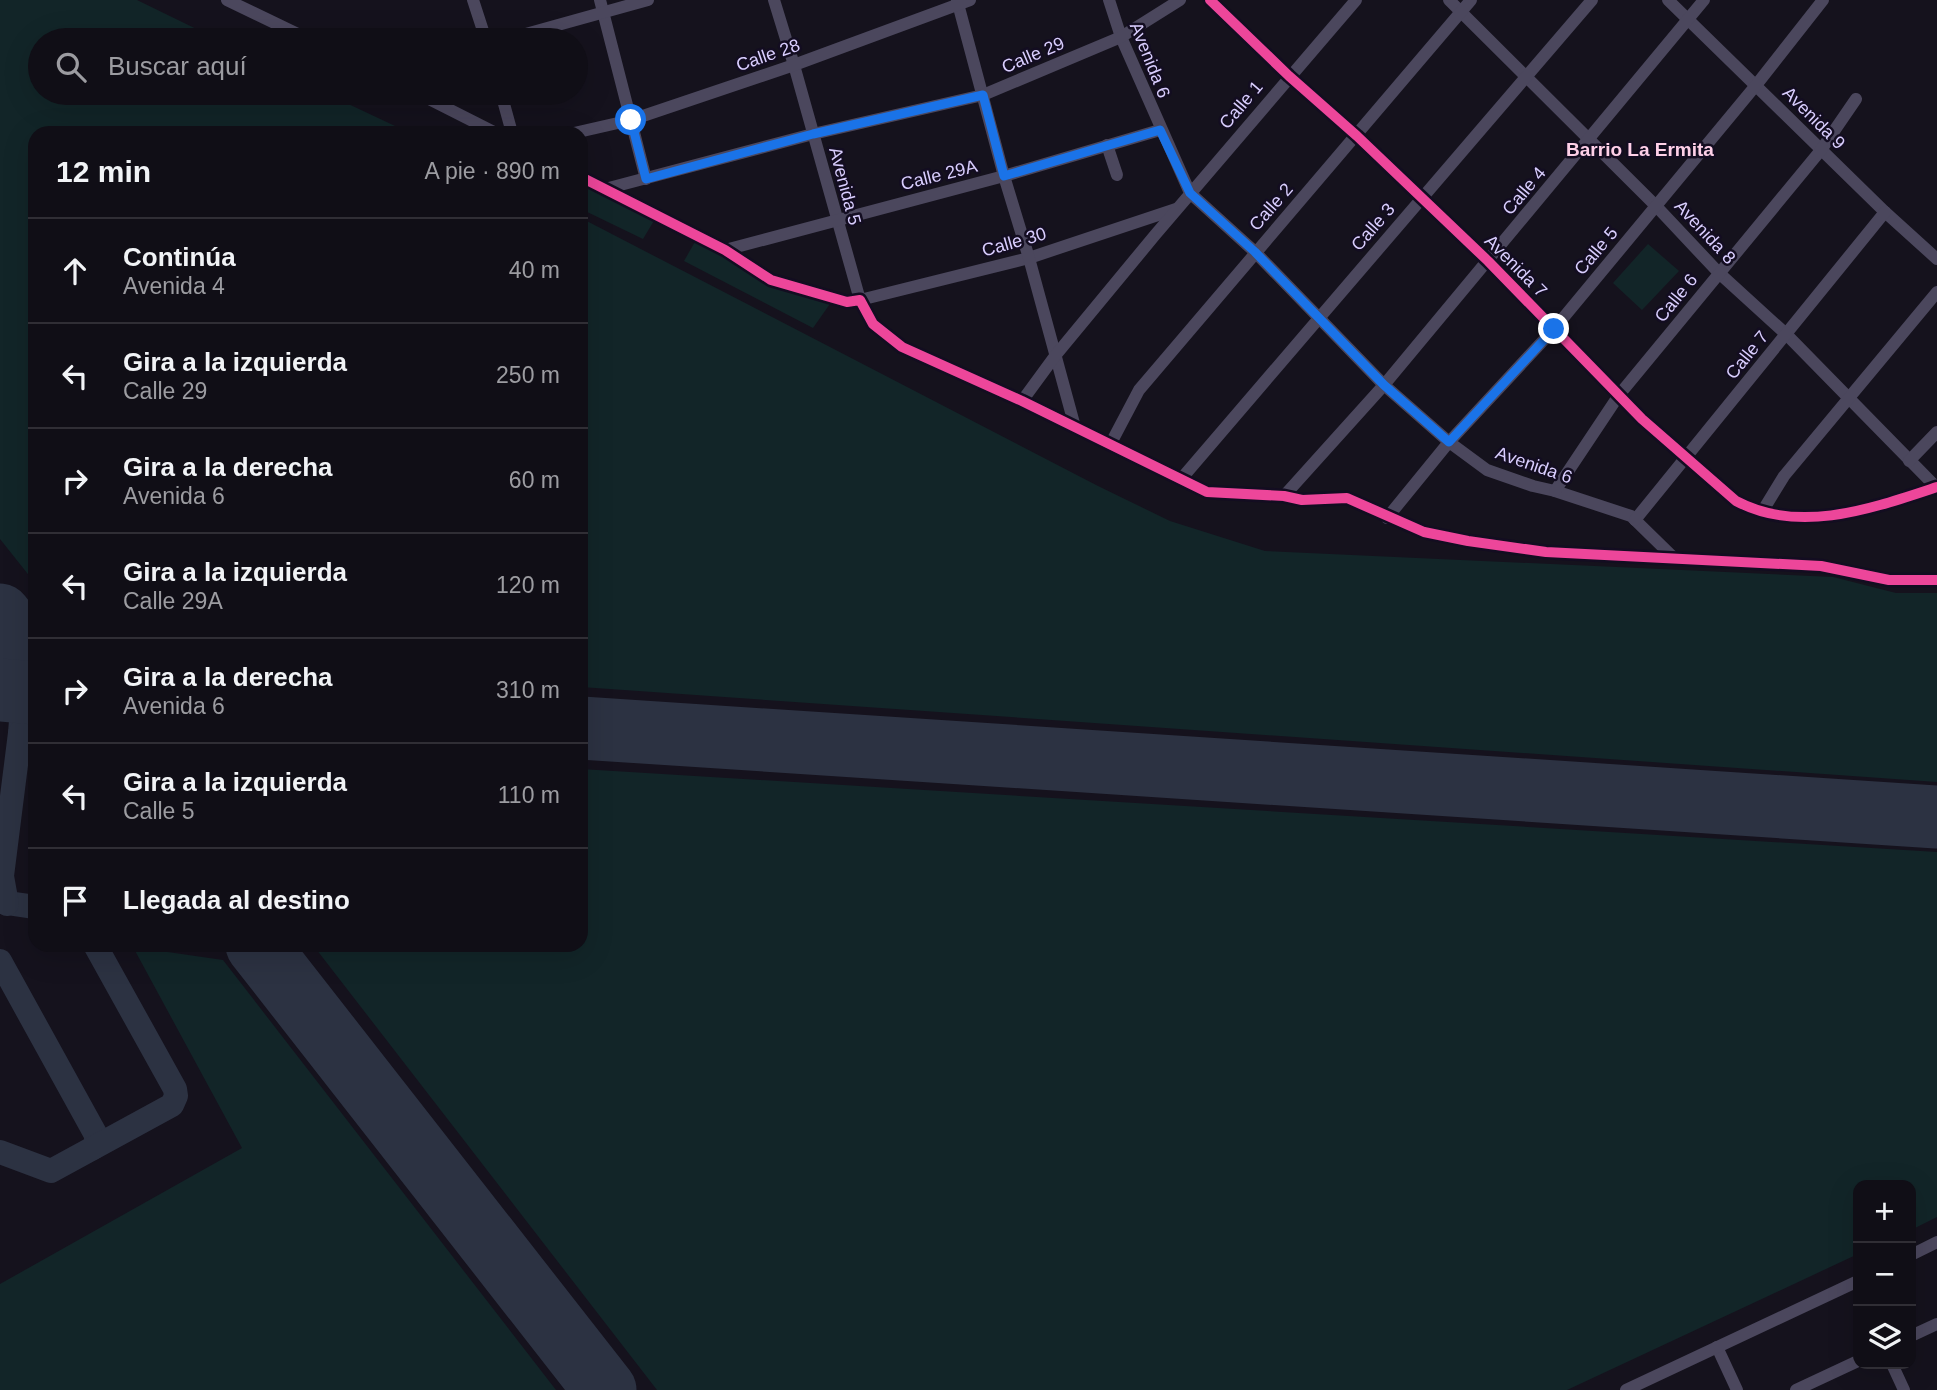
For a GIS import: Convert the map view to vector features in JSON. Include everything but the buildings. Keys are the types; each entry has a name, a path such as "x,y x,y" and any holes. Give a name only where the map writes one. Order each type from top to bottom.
{"street":[{"path":"473,0 482,28"},
{"path":"538,28 601,6 648,0"},
{"name":"Avenida 5","path":"774,0 860,300 873,324 902,347 1076,426 1207,492 1284,496 1302,500 1347,498 1387,518 1424,532 1546,552 1821,566 1889,580 1937,580"},
{"name":"Avenida 6","path":"1109,0 1121,37 1160,130 1190,193 1255,252 1384,385 1449,442 1487,470 1635,520"},
{"name":"Calle 29","path":"605,189 813,134 983,95 1121,37 1180,0"},
{"name":"Avenida 7","path":"1210,0 1488,261 1619,396 1736,501 1762,512 1794,517 1849,513 1879,507 1937,487"},
{"name":"Calle 1","path":"1022,401 1055,356 1176,209 1356,0"},
{"name":"Avenida 8","path":"1449,0 1656,206 1718,274 1786,334 1937,487"},
{"name":"Calle 2","path":"1110,445 1139,390 1471,0"},
{"name":"Calle 3","path":"1182,478 1592,0"},
{"name":"Avenida 9","path":"1668,0 1937,260"},
{"name":"Calle 4","path":"1284,496 1384,385 1704,0"},
{"name":"Calle 5","path":"1387,518 1449,442 1554,329 1757,85 1823,0"},
{"path":"237,1 288,28"},
{"path":"962,1 1004,176 1076,426"},
{"name":"Calle 28","path":"588,130 631,120 794,65 962,1"},
{"path":"601,6 646,179"},
{"name":"Calle 6","path":"1555,491 1586,441 1619,396 1821,150 1856,99"},
{"path":"441,105 482,126"},
{"path":"504,105 510,126"},
{"name":"Calle 29A","path":"725,250 1004,176 1160,130"},
{"path":"1107,145 1117,176"},
{"path":"588,180 725,250 771,280 847,302 860,300"},
{"name":"Calle 30","path":"860,300 1029,258 1176,209"},
{"name":"Calle 7","path":"1635,520 1885,212"},
{"path":"1145,219 1155,235"},
{"path":"1762,512 1784,476 1937,292"},
{"path":"1909,461 1937,432"},
{"path":"1635,520 1675,559"},
{"path":"1916,1252 1937,1242"},
{"path":"1626,1390 1853,1286"},
{"path":"1916,1334 1937,1324"},
{"path":"1717,1347 1737,1390"},
{"path":"1796,1390 1853,1363"},
{"path":"1894,1369 1903,1390"}],"green space":[{"path":"0,0 137,0 194,28 28,28 28,105 350,105 395,126 28,126 28,574 0,539"},
{"path":"588,187 655,219 643,239 588,212"},
{"path":"588,222 1098,486 1170,521 1265,551 1833,577 1896,593 1937,593 1937,782 588,687"},
{"path":"696,240 832,301 813,328 684,261"},
{"path":"1648,244 1679,271 1642,310 1613,283"},
{"path":"588,769 1937,852 1937,1217 1916,1228 1916,1180 1853,1180 1853,1256 1567,1390 657,1390 318,952 588,952"},
{"path":"136,952 168,952 223,960 556,1390 0,1390 0,1284 242,1148"}],"taxiway":[{"path":"11,629 26,660 20,733"},
{"path":"7,904 2,876 20,733 28,723"},
{"path":"1929,817 1937,813"},
{"path":"0,902 28,906"},
{"path":"0,1152 51,1171 172,1105 176,1096 175,1089 99,952"},
{"path":"0,961 96,1135 93,1148"}],"runway":[{"path":"0,615 28,650"},
{"path":"0,690 28,692"},
{"path":"588,728 1937,817"},
{"path":"262,952 605,1390"}],"cycle path":[{"path":"1210,0 1488,261 1642,419 1736,501 1760,511 1811,517 1862,510 1937,487"},
{"path":"588,181 725,250 771,280 847,302 860,300 873,324 902,347 1022,401 1207,492 1284,496 1302,500 1347,498 1424,532 1546,552 1821,566 1889,580 1937,580"}],"district":[{"name":"Barrio La Ermita","path":"1640,149"}],"route":[{"path":"631,120 646,179 813,134 983,95 1004,176 1160,130 1190,193 1255,252 1384,385 1449,442 1554,329"}]}
